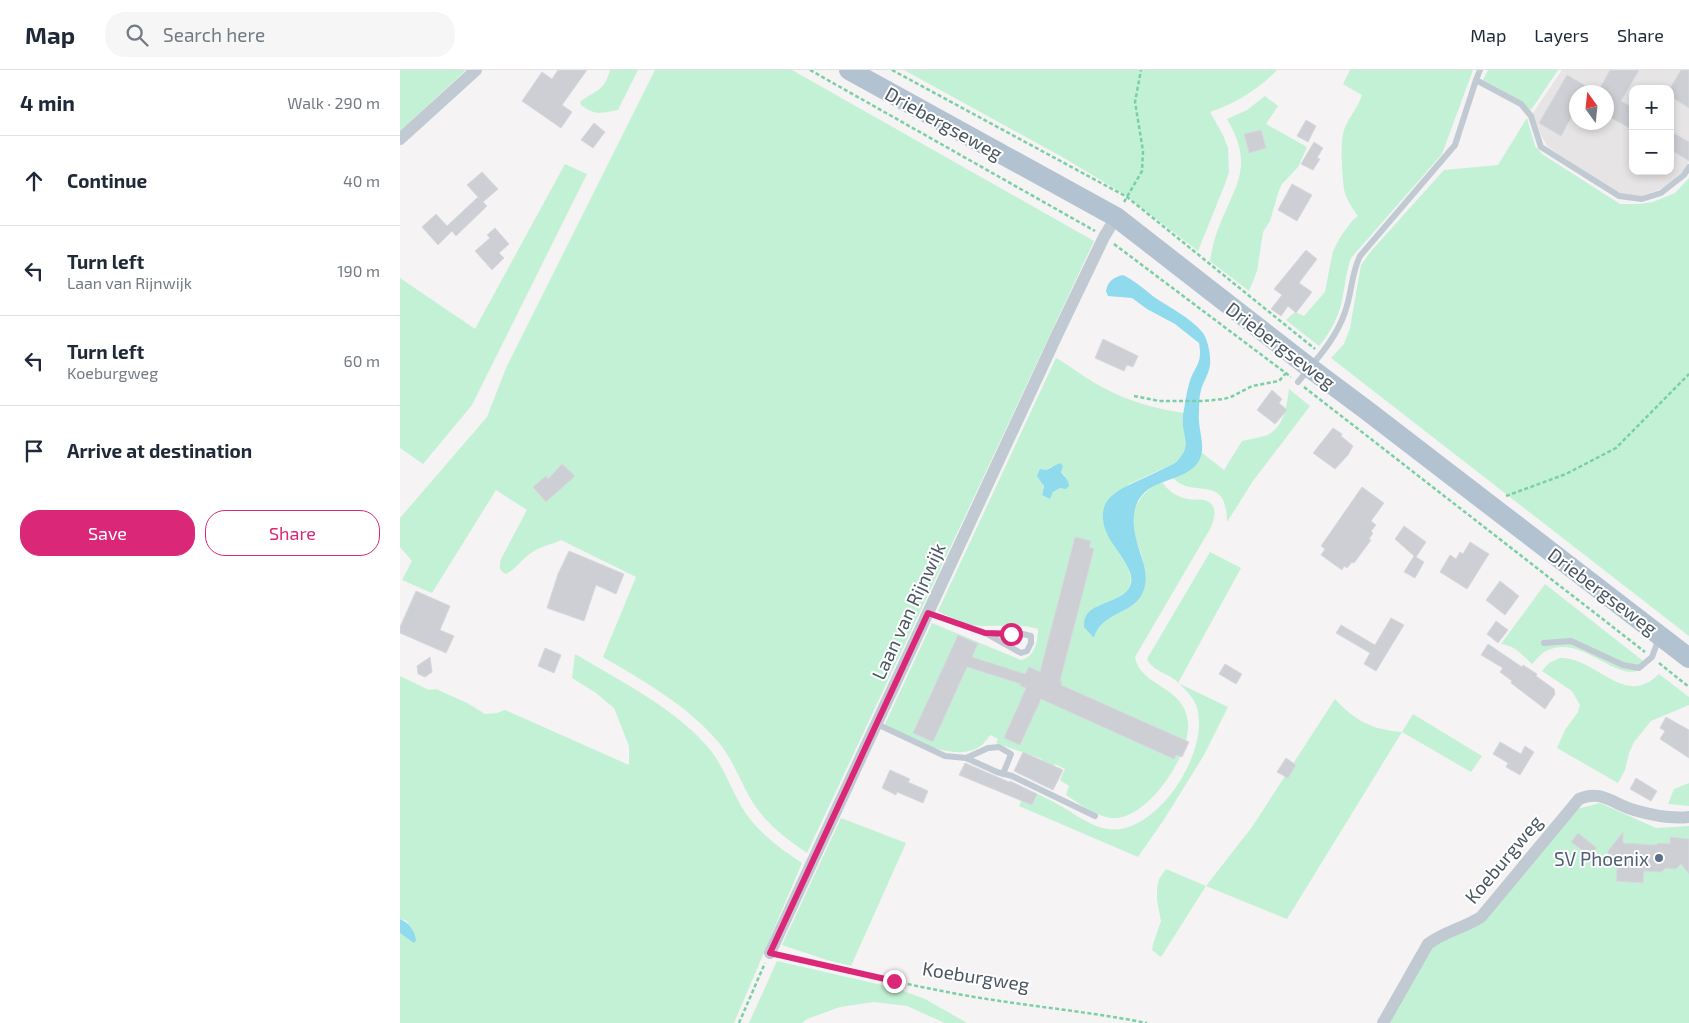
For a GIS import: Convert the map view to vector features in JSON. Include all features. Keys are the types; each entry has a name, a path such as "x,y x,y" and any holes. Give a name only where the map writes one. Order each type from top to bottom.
{"main road":[{"name":"Driebergseweg","path":"849,70 1116,217 1304,375 1365,409 1689,658"}],"street":[{"path":"400,139 476,70"},
{"name":"Laan van Rijnwijk","path":"770,953 1056,338 1104,237 1116,217"},
{"name":"Koeburgweg","path":"1383,1023 1428,944 1434,939 1463,928 1481,917 1579,800 1594,795 1634,810 1680,818 1689,817"}],"lane":[{"path":"1304,375 1338,330 1346,311 1354,268 1360,256 1456,145 1480,70"},
{"path":"1476,80 1521,104 1530,116 1541,146 1620,196 1642,199 1661,192 1684,175 1689,166"},
{"path":"928,613 985,633 1021,653 1027,651 1031,643 1031,636 1023,634 985,633"},
{"path":"1544,643 1571,640 1623,665 1639,668 1652,657 1660,635"},
{"path":"876,724 945,756 966,758 1012,776 1095,816"},
{"path":"966,758 988,748 998,747 1011,754 1003,774"}],"path":[{"name":"Driebergseweg","path":"810,70 1104,237 1286,373 1304,375 1689,687"},
{"path":"1126,197 1142,171 1143,151 1135,102 1141,70"},
{"path":"1134,396 1159,401 1224,399 1252,386 1279,381 1286,373"},
{"path":"1506,496 1566,474 1616,448 1689,374"},
{"path":"739,1023 770,953"},
{"name":"Koeburgweg","path":"770,953 965,995 1116,1016 1147,1023"}],"shaded area":[{"path":"1562,70 1689,70 1689,161 1683,172 1661,189 1642,196 1616,193 1548,147 1533,113"}],"green space":[{"path":"400,70 466,70 400,131"},
{"path":"610,70 638,70 618,110 598,113 590,111 581,105 580,102 602,86"},
{"path":"655,70 792,70 1094,241 807,853 779,832 761,814 725,751 708,730 666,696 603,657 636,577 561,540 534,551 510,572 504,573 500,568 501,559 527,510 496,490 432,593 402,580 412,561 400,547 400,518 487,417 506,368"},
{"path":"904,70 1277,70 1246,95 1210,112 1228,148 1229,172 1198,251 1125,195 1104,182"},
{"path":"1350,70 1473,70 1442,154 1351,258 1338,313 1326,337 1319,346 1286,320 1295,312 1304,316 1325,292 1333,251 1341,236 1358,216 1345,193 1342,168 1344,130 1362,95 1343,84"},
{"path":"1488,70 1558,70 1531,110 1516,98 1483,80"},
{"path":"1265,96 1278,106 1266,124 1307,147 1298,167 1282,184 1278,193 1270,221 1263,232 1257,271 1249,291 1210,261 1215,238 1239,179 1241,166 1236,137 1227,119 1247,110"},
{"path":"1527,118 1535,146 1542,154 1620,204 1653,202 1675,193 1689,178 1689,636 1331,358 1344,344 1350,328 1361,265 1372,250 1444,170 1498,165"},
{"path":"565,164 587,174 472,405 423,464 400,448 400,278 475,329"},
{"path":"1056,358 1096,384 1121,396 1152,407 1184,413 1182,420 1186,438 1185,448 1181,457 1175,463 1129,484 1103,521 1129,571 1131,581 1127,590 1117,598 1097,606 1096,629 1101,623 1121,612 1141,595 1144,565 1133,531 1133,515 1143,495 1162,482 1170,491 1180,497 1204,500 1209,502 1214,508 1210,529 1135,657 1145,675 1179,700 1185,710 1188,722 1183,750 1176,766 1155,795 1142,806 1130,814 1117,818 1097,814 1066,795 1069,786 1060,780 1065,769 1055,764 1048,775 1039,770 1042,759 996,743 998,739 991,735 983,744 973,750 961,752 947,751 920,742 885,724 932,623 1021,660 1030,656 1035,648 1038,629 1013,625 971,625 938,611","holes":["1056,466 1065,476 1060,488 1053,492 1050,498 1042,495 1046,470"]},
{"path":"1289,389 1310,406 1253,481 1227,522 1226,507 1222,497 1215,492 1181,484 1173,478 1199,461 1201,452 1224,470 1242,441 1265,436 1276,428 1283,416"},
{"path":"1210,552 1241,568 1178,683 1155,668 1147,659"},
{"path":"1545,584 1647,664 1637,671 1626,671 1588,654 1560,647 1544,652 1532,664 1514,649 1501,644"},
{"path":"575,654 630,686 666,710 699,737 716,758 741,806 753,823 776,845 802,863 734,1023 400,1023 400,933 414,942 407,921 400,919 400,676 429,690 436,689 467,703 485,714 505,710 629,765 629,746 614,708 596,693 572,678"},
{"path":"1560,658 1573,660 1610,679 1634,686 1646,683 1659,674 1689,697 1689,705 1651,721 1634,742 1625,770 1618,783 1557,748 1565,730 1578,712 1580,705 1572,691 1542,671 1549,663"},
{"path":"1179,683 1228,707 1204,755 1138,857 1019,806 1025,794 1033,792 1101,828 1126,828 1144,819 1161,805 1176,786 1188,766 1196,744 1199,723 1196,705"},
{"path":"1335,699 1357,719 1365,723 1382,729 1402,732 1287,919 1206,886 1252,827"},
{"path":"1413,714 1482,756 1471,772 1402,732"},
{"path":"1689,783 1689,806 1668,804 1674,789"},
{"path":"1600,803 1656,828 1689,826 1689,1023 1388,1023 1433,945 1487,918 1577,809"},
{"path":"841,818 906,843 851,966 782,945"},
{"path":"1166,869 1206,886 1161,957 1152,950 1161,921 1157,900 1159,879"},
{"path":"777,961 895,988 925,999 967,1023 945,1023 907,1006 874,1002 840,1007 807,1019 802,1023 749,1023"}],"water":[{"path":"1123,275 1198,327 1206,340 1210,353 1210,365 1199,398 1202,449 1199,461 1185,474 1157,485 1141,496 1136,506 1134,530 1145,573 1145,584 1142,594 1131,606 1102,624 1094,638 1084,627 1086,616 1096,607 1123,594 1131,583 1128,568 1105,529 1104,509 1112,496 1119,491 1175,463 1181,456 1186,445 1183,415 1186,396 1200,356 1199,343 1175,324 1147,309 1132,298 1108,296 1106,291 1110,282 1114,278"},
{"path":"1060,463 1063,466 1061,472 1068,481 1069,486 1066,489 1060,488 1053,492 1050,499 1042,495 1044,486 1037,476 1040,469 1046,470"},
{"path":"400,919 406,922 413,930 416,940 414,943 400,933"}],"building":[{"path":"558,70 587,70 562,105 572,112 561,128 522,101 542,72 552,79"},
{"path":"1610,70 1639,70 1621,101 1629,106 1629,128 1614,119 1614,85 1602,85"},
{"path":"1681,70 1689,70 1689,108 1674,99 1674,85 1672,85"},
{"path":"1567,75 1584,85 1569,85 1569,122 1561,136 1539,123"},
{"path":"1306,120 1316,126 1308,142 1297,136"},
{"path":"594,123 605,132 593,148 581,140"},
{"path":"1261,130 1266,148 1249,153 1244,134"},
{"path":"1674,133 1689,142 1689,161 1674,152"},
{"path":"1314,142 1323,148 1317,158 1320,159 1313,170 1301,164"},
{"path":"482,172 498,189 483,202 487,206 456,236 452,231 438,245 422,227 436,214 447,226 478,197 480,199 467,185"},
{"path":"1292,184 1312,195 1297,221 1278,210"},
{"path":"495,228 509,244 499,253 504,258 492,270 475,251 490,238 487,235"},
{"path":"1306,250 1317,259 1299,283 1312,292 1296,313 1288,306 1281,316 1271,309 1282,295 1274,289"},
{"path":"1103,339 1138,356 1133,367 1127,365 1124,371 1095,358"},
{"path":"1272,390 1282,399 1279,403 1287,410 1275,424 1257,410"},
{"path":"1333,428 1342,434 1341,436 1353,446 1348,455 1335,469 1313,453"},
{"path":"562,464 575,476 546,502 533,487 546,476 548,479"},
{"path":"1362,487 1384,503 1371,521 1376,525 1371,531 1373,533 1369,539 1371,540 1354,563 1352,562 1347,568 1344,566 1342,570 1321,555 1325,549 1321,546"},
{"path":"1404,526 1426,542 1416,557 1424,562 1415,578 1404,572 1414,556 1395,539"},
{"path":"1075,537 1091,541 1089,547 1094,549 1060,681 1062,682 1061,685 1189,742 1182,757 1176,755 1174,759 1041,699 1020,745 1004,738 1026,688 1020,686 1021,684 967,667 933,742 913,733 958,635 978,644 972,657 1025,674 1029,667 1040,672"},
{"path":"1470,542 1489,554 1467,589 1440,572 1450,555 1456,559 1460,552 1463,554"},
{"path":"569,551 624,574 616,594 596,585 584,621 547,608 558,574"},
{"path":"1500,581 1519,596 1505,615 1486,600"},
{"path":"416,591 450,606 440,630 454,636 446,653 400,633 400,627"},
{"path":"1391,618 1404,625 1376,671 1364,664 1370,653 1336,633 1341,625 1375,645"},
{"path":"1496,621 1508,630 1498,643 1487,634"},
{"path":"1488,644 1522,667 1523,665 1537,674 1536,676 1554,689 1555,694 1545,709 1511,683 1512,681 1500,672 1503,668 1481,655"},
{"path":"545,648 561,655 554,673 538,666"},
{"path":"430,657 432,672 425,677 418,674 417,666"},
{"path":"1225,664 1242,674 1236,684 1219,674"},
{"path":"1666,717 1689,730 1689,758 1660,739 1665,731 1660,728"},
{"path":"1500,742 1521,754 1525,746 1534,752 1520,775 1506,767 1508,763 1493,754"},
{"path":"1023,752 1063,770 1053,790 1014,771"},
{"path":"1286,758 1296,765 1288,778 1277,772"},
{"path":"965,763 1037,794 1032,805 959,775"},
{"path":"890,770 910,779 908,782 928,791 923,803 897,792 896,795 882,788"},
{"path":"1636,778 1657,791 1651,801 1630,789"},
{"path":"1623,832 1623,843 1656,845 1658,843 1670,844 1670,837 1689,839 1689,874 1681,864 1676,869 1666,868 1661,872 1644,871 1643,883 1616,881 1618,858 1608,858 1608,851"},
{"path":"1578,833 1597,848 1590,856 1571,842"}],"place":[{"name":"SV Phoenix","path":"1659,858"}],"route":[{"path":"894,981 770,953 928,613 985,633 1011,634"}]}
